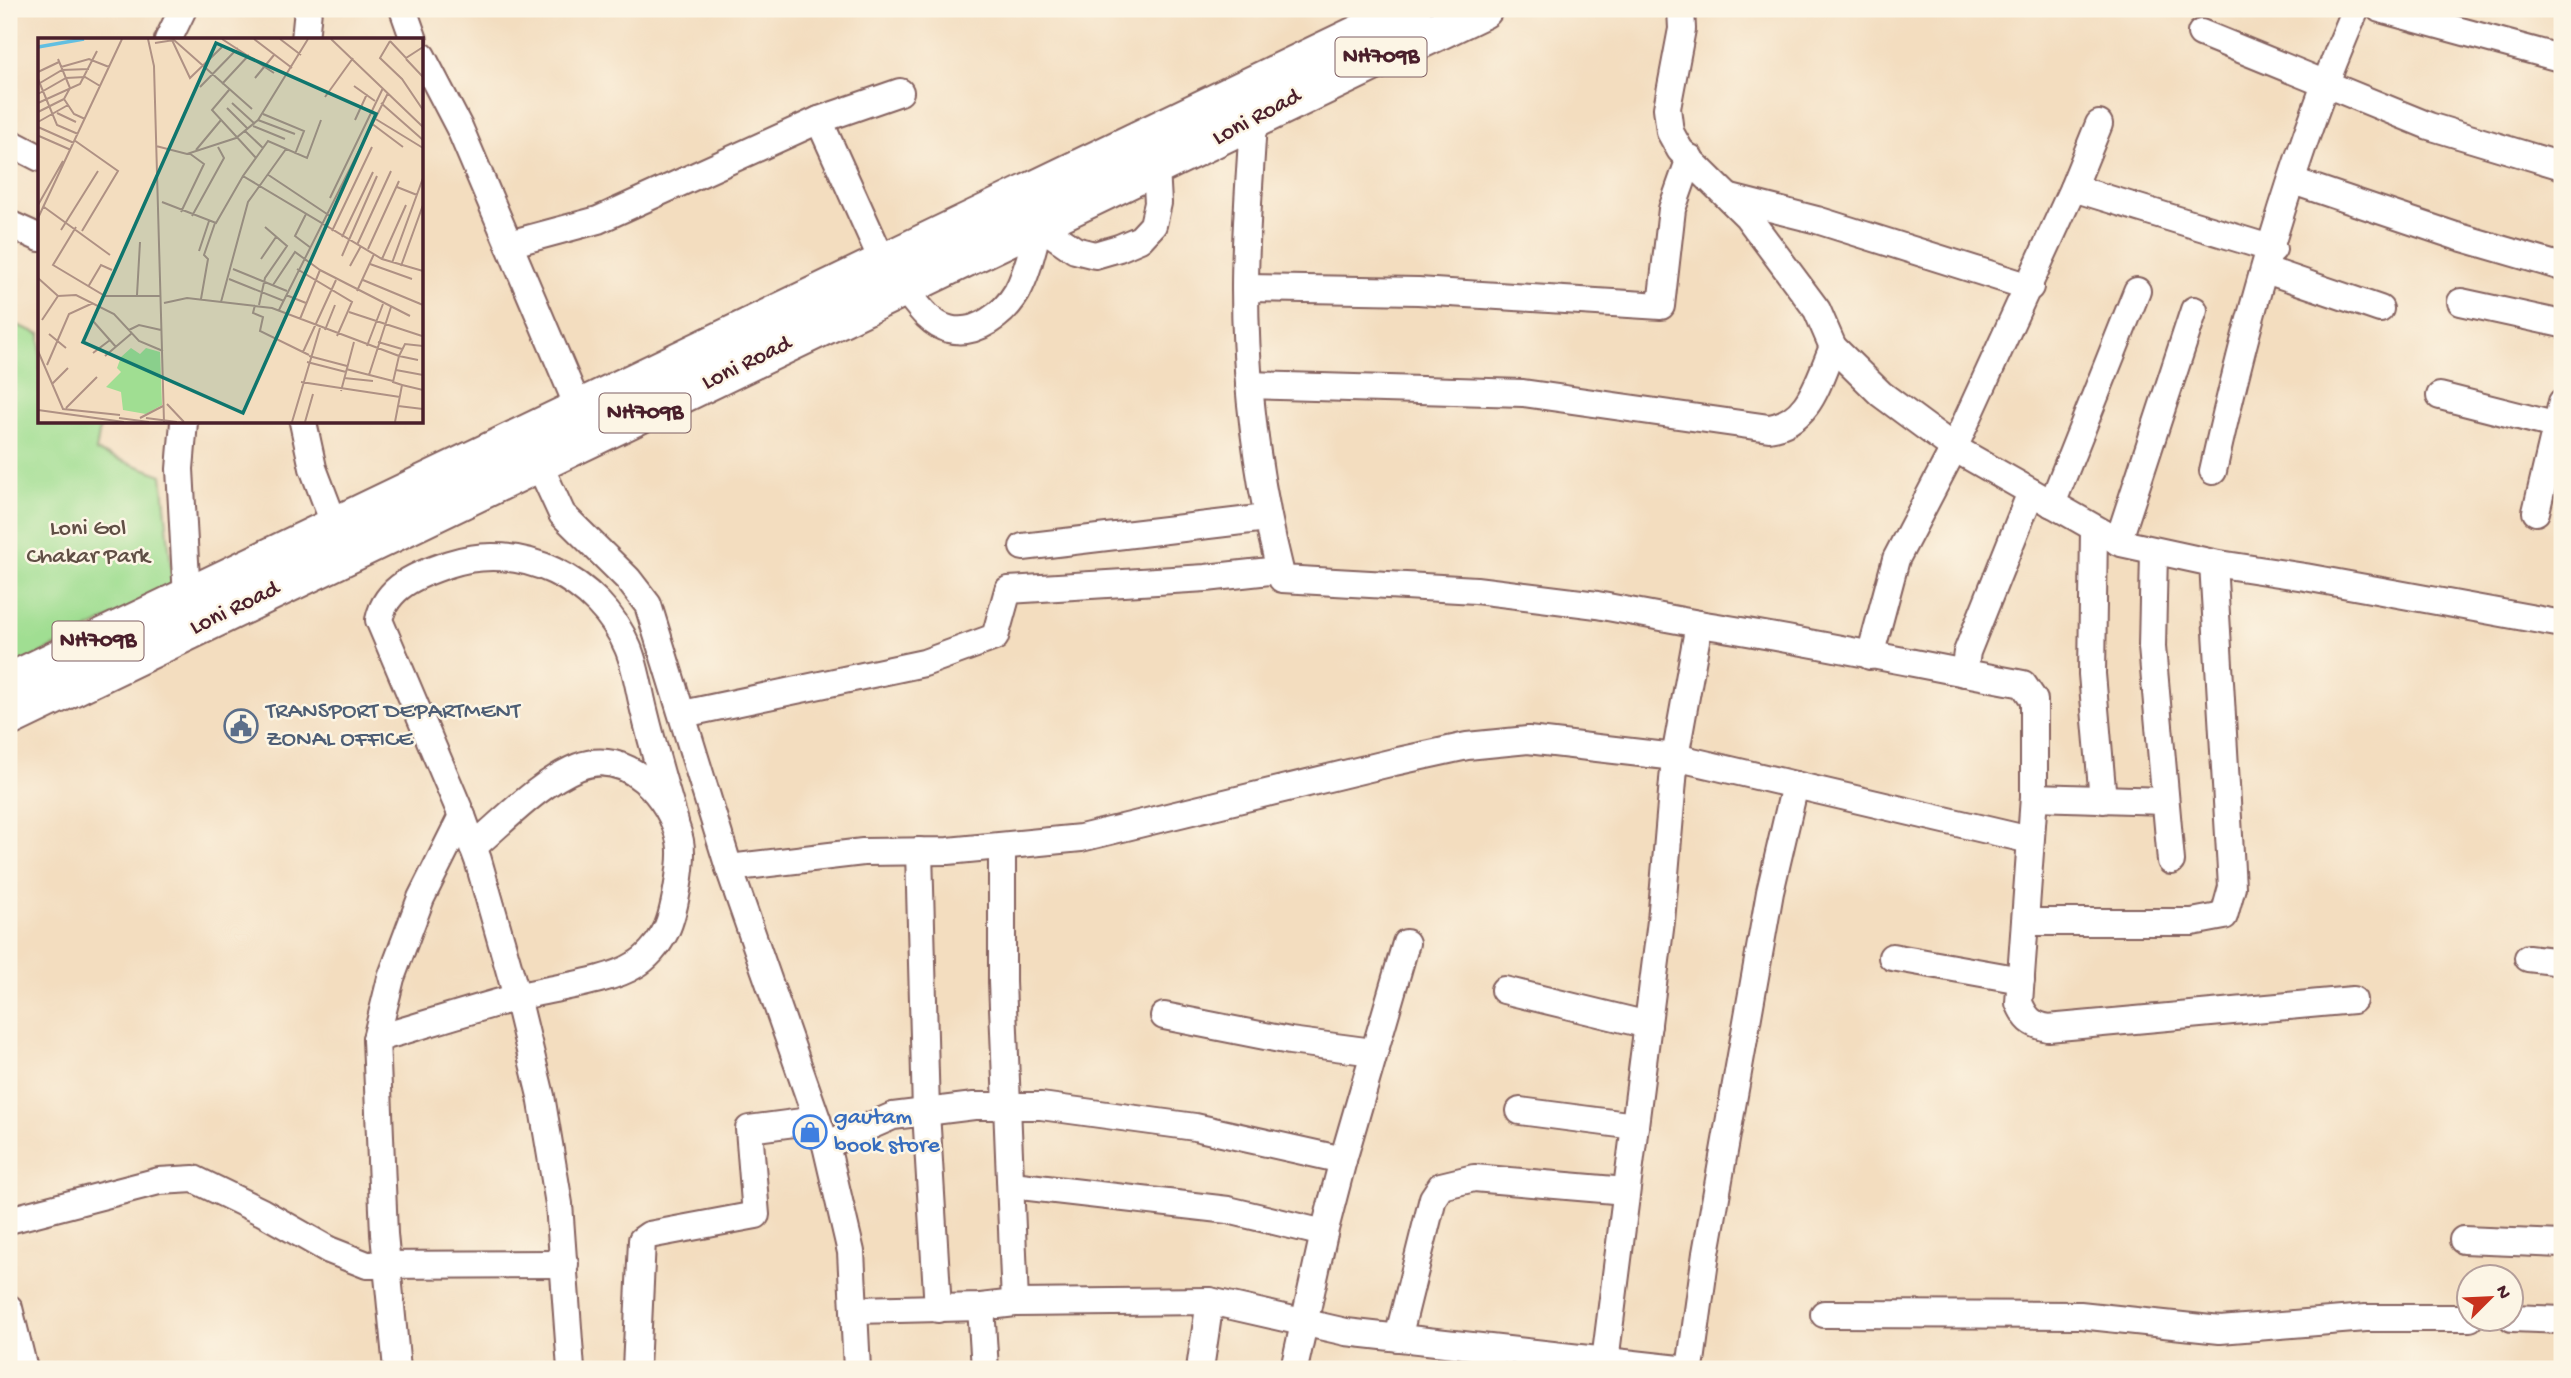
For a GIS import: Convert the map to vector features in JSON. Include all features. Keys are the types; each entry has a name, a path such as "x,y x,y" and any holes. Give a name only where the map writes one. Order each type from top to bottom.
{"highway":[{"name":"Loni Road","path":"9,717 335,526 579,409 894,275 1033,209 1412,9"},
{"name":"Loni Road","path":"1033,209 1156,168 1253,122 1279,105 1483,9"},
{"name":"Loni Road","path":"9,683 192,612 539,464 894,275"}],"street":[{"path":"169,38 183,9"},
{"path":"305,38 308,9"},
{"path":"403,9 413,38"},
{"path":"1681,9 1682,29 1667,108 1670,132 1680,150 1731,198 1817,310 1833,347 1881,394 1954,448 2106,536 2154,552 2562,624"},
{"path":"2213,471 2239,356 2323,84 2356,9"},
{"path":"2381,9 2556,57"},
{"path":"2201,33 2429,126 2562,166"},
{"path":"424,60 460,128 579,409"},
{"path":"509,244 598,220 819,120 900,92"},
{"path":"819,120 894,275 935,322 948,329 965,330 987,323 1008,307 1018,289 1033,209"},
{"path":"1253,122 1245,288 1249,385 1267,518 1282,579 1476,590 1597,605 1798,639 1870,656 2024,684 2031,691 2034,700 2034,797 2019,1003 2024,1016 2033,1024 2048,1028 2353,1000"},
{"path":"1870,656 1896,559 1954,448 2030,287 2099,124"},
{"path":"9,142 38,157"},
{"path":"1245,288 1418,291 1661,306 1672,209 1690,158"},
{"path":"1033,209 1075,250 1095,255 1140,239 1153,225 1158,203 1156,168"},
{"path":"2293,181 2456,236 2562,267"},
{"path":"2073,188 2269,259 2380,309"},
{"path":"1731,198 1817,220 2030,287"},
{"path":"9,223 38,237"},
{"path":"1964,673 1967,652 2042,498 2137,291"},
{"path":"2461,302 2562,324"},
{"path":"2103,800 2092,674 2106,536 2194,310"},
{"path":"1249,385 1523,393 1632,411 1769,428 1784,426 1799,416 1833,347"},
{"path":"2440,396 2561,418 2536,512"},
{"path":"184,424 180,469 192,612"},
{"path":"303,424 313,468 335,526"},
{"path":"539,464 562,514 628,579 648,605 729,868 826,1145 851,1252 857,1369"},
{"path":"1023,547 1267,518"},
{"path":"2154,552 2152,647 2171,861"},
{"path":"376,1040 517,997 620,972 646,957 664,935 670,920 680,866 681,844 629,649 597,601 568,579 540,565 508,556 471,557 406,582 383,603 380,620 462,816 517,997 541,1096 559,1204 571,1369"},
{"path":"2025,922 2192,922 2224,916 2232,887 2213,563"},
{"path":"683,714 924,663 995,637 1008,590 1206,578 1279,569"},
{"path":"1605,1365 1661,921 1675,757 1699,624"},
{"path":"729,868 863,852 1002,846 1081,838 1467,746 1528,740 1675,757 2030,840"},
{"path":"473,847 552,782 579,766 599,762 626,767 649,784 662,799 675,822"},
{"path":"1690,1369 1706,1253 1770,892 1795,785"},
{"path":"2034,797 2165,802"},
{"path":"397,1369 387,1266 376,1040 391,978 421,898 462,816"},
{"path":"1002,846 1006,1106 1012,1185 1015,1303"},
{"path":"919,851 926,1112 938,1309"},
{"path":"1294,1369 1343,1160 1406,943"},
{"path":"1892,957 2021,981"},
{"path":"2528,958 2562,962"},
{"path":"1504,989 1648,1025"},
{"path":"1164,1016 1290,1041 1373,1052"},
{"path":"826,1145 893,1116 1006,1106 1041,1106 1195,1127 1343,1160"},
{"path":"1520,1111 1635,1126"},
{"path":"636,1369 642,1240 649,1235 756,1215 749,1129 817,1120"},
{"path":"1398,1338 1433,1198 1441,1186 1474,1178 1626,1191"},
{"path":"9,1220 159,1181 194,1179 262,1212 329,1250 367,1265 565,1264"},
{"path":"1012,1185 1228,1210 1324,1233"},
{"path":"2463,1240 2562,1244"},
{"path":"856,1310 938,1309 1015,1303 1210,1301 1346,1332 1605,1365 1679,1369"},
{"path":"1200,1369 1210,1301"},
{"path":"981,1307 985,1369"},
{"path":"9,1308 24,1369"},
{"path":"1824,1314 2080,1315 2220,1330 2366,1318 2456,1318"},
{"path":"2526,1319 2562,1320"}],"green space":[{"name":"Loni Gol Chakar Park","path":"17,325 38,333 38,424 101,424 96,451 162,475 173,586 9,670 9,329"}],"place":[{"name":"TRANSPORT DEPARTMENT ZONAL OFFICE","path":"241,726"},
{"name":"gautam book store","path":"810,1132"}]}
